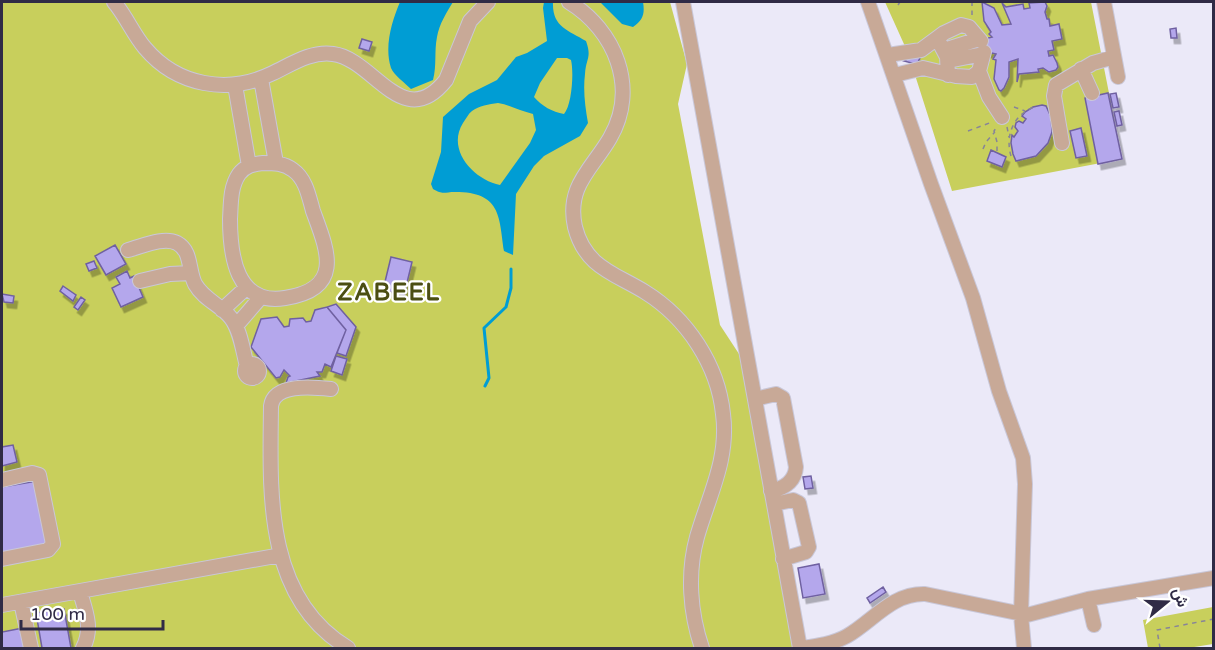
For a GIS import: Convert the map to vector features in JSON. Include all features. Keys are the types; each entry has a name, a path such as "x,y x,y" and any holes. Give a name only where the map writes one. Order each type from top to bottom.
{"street":[{"path":"114,2 143,46 166,68 193,81 234,86 261,79 304,57 324,53 343,56 360,65 394,94 410,98 434,92 446,80 470,21 488,2"},
{"path":"569,2 588,15 608,37 620,64 623,89 616,127 586,169 576,190 573,213 578,236 589,256 605,271 644,292 665,307 683,326 706,359 721,400 724,429 723,455 697,538 692,568 693,612 702,648"},
{"path":"683,2 800,648 830,643 846,636 895,600 909,595 925,594 1021,615 1033,615 1088,599 1214,578"},
{"path":"868,2 973,298 999,391 1023,458 1025,484 1021,615 1024,648"},
{"path":"1104,2 1118,77"},
{"path":"944,56 948,30 963,25 969,27 982,47 979,71 989,97 1002,118"},
{"path":"888,55 916,51 926,47 944,56 972,77 979,71"},
{"path":"895,75 923,68 944,56 982,47"},
{"path":"1062,143 1054,88 1060,81 1098,60 1114,57"},
{"path":"1081,69 1092,93"},
{"path":"261,79 276,164"},
{"path":"234,86 249,166"},
{"path":"276,164 293,170 304,184 327,249 328,264 322,279 305,292 279,299 261,297 247,287 240,276 232,254 232,194 236,179 249,166 276,164"},
{"path":"128,250 161,241 173,241 186,252 191,273 205,297 230,317 236,326 252,371 274,397"},
{"path":"140,281 170,274 191,273"},
{"path":"222,310 247,287"},
{"path":"236,326 261,297"},
{"path":"331,389 296,389 279,393 274,397 271,474 281,555 293,591 306,612 323,631 348,648"},
{"path":"755,399 776,394 783,398 796,466 795,473 784,488 772,497"},
{"path":"2,480 32,473 39,475 52,544 48,550 2,560"},
{"path":"768,475 783,473 790,479"},
{"path":"772,497 799,503 809,545 807,552 783,559"},
{"path":"2,605 281,555"},
{"path":"80,592 89,628 83,648"},
{"path":"1088,599 1094,625"},
{"path":"21,602 31,648"}],"path":[{"path":"1011,156 1009,142 1011,128 1018,117 1034,106"},
{"path":"1014,107 1025,111"},
{"path":"968,131 1002,118"},
{"path":"983,149 1002,118"},
{"path":"994,133 998,142 997,151"},
{"path":"1160,648 1157,630 1214,620"}],"green space":[{"path":"2,2 670,2 687,64 678,104 720,325 741,357 793,648 2,648"},
{"path":"885,2 1091,2 1122,159 952,191 908,53"},
{"path":"1213,607 1213,644 1188,648 1148,648 1143,620"}],"water":[{"path":"400,2 453,2 438,32 433,80 411,89 392,71 389,60 390,34"},
{"path":"544,2 553,2 555,17 562,27 586,41 589,55 584,92 588,123 580,136 544,156 534,166 516,194 513,255 504,251 498,217 489,201 470,193 439,192 433,189 431,184 441,152 443,117 469,94 497,80 516,57 547,41","holes":["557,58 571,60 572,80 571,96 564,114 555,112 534,97 540,83","498,103 533,114 536,130 530,143 500,185 490,182 472,170 460,153 458,143 463,123 471,112"]},
{"path":"600,2 643,2 644,10 639,22 633,27 622,24"}],"building":[{"path":"982,2 994,8 1002,25 1011,24 1002,3 1006,7 1023,4 1024,9 1030,8 1029,3 1045,2 1047,6 1045,12 1050,26 1059,24 1062,39 1052,41 1054,50 1048,51 1049,56 1053,55 1057,63 1056,70 1049,72 1043,68 1038,69 1039,72 1019,74 1017,82 1018,59 1009,62 1009,77 1004,88 999,90 994,79 996,60 993,59 996,54 974,49 984,39 992,37 984,21"},
{"path":"1176,28 1177,38 1171,38 1170,29"},
{"path":"362,39 372,42 369,51 359,48"},
{"path":"915,54 920,58 918,62 912,65 904,61"},
{"path":"1108,93 1122,159 1098,164 1085,98"},
{"path":"1116,93 1119,107 1113,108 1110,94"},
{"path":"1042,105 1046,106 1051,117 1052,132 1048,143 1036,156 1016,161 1011,143 1012,135 1014,137 1018,131 1015,127 1016,123 1019,121 1023,123 1026,119 1022,116 1025,112"},
{"path":"1119,111 1122,125 1117,126 1114,112"},
{"path":"1081,128 1087,156 1076,158 1070,131"},
{"path":"991,150 1006,157 1002,167 987,161"},
{"path":"115,245 126,264 106,275 95,256"},
{"path":"391,257 412,262 404,295 383,290"},
{"path":"94,261 97,268 89,271 86,264"},
{"path":"127,271 130,278 134,276 143,297 121,307 112,288 120,284 116,277"},
{"path":"63,286 76,295 73,301 60,291"},
{"path":"2,294 14,296 13,303 4,302"},
{"path":"81,297 85,300 78,310 74,307"},
{"path":"336,304 356,327 346,356 337,353 346,330 327,307"},
{"path":"327,307 346,330 331,367 325,364 322,372 317,372 320,376 286,383 290,376 284,370 280,377 276,378 251,347 261,319 277,317 284,327 289,326 290,319 303,318 306,322 311,321 315,310"},
{"path":"336,356 347,359 342,375 331,371"},
{"path":"13,445 17,462 2,466 2,447"},
{"path":"811,476 813,488 805,489 803,477"},
{"path":"37,481 49,547 2,555 2,487"},
{"path":"819,564 825,594 803,598 798,568"},
{"path":"883,587 886,592 870,603 867,598"},
{"path":"64,609 71,648 42,648 36,613"},
{"path":"23,628 26,648 2,648 2,632"}],"waterway":[{"path":"485,386 489,378 484,328 506,307 511,288 511,269"}],"district":[{"name":"ZABEEL","path":"389,292"}]}
